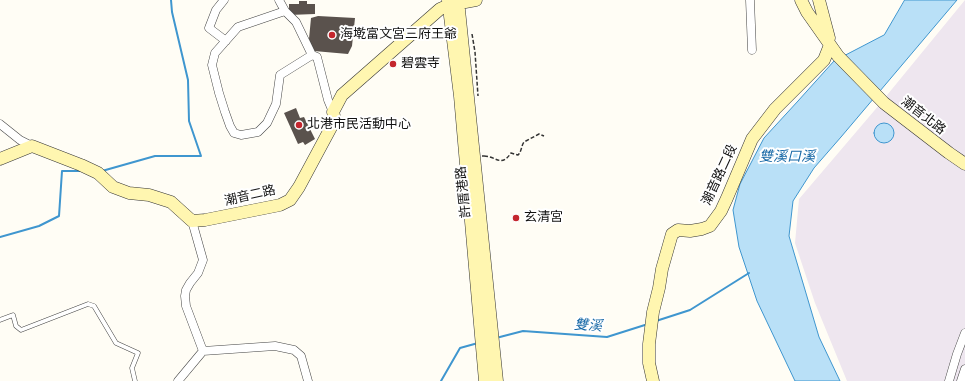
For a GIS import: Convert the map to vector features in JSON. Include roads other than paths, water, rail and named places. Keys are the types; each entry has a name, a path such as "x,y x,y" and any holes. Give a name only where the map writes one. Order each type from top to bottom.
{"street":[{"path":"224,0 216,10 209,28 226,41"},
{"path":"279,0 285,11 296,22 312,55 317,57 328,100 333,112"},
{"name":"潮音二路","path":"192,221 205,220 280,205 290,200 300,187 334,120 333,112 342,95 440,9 453,2 476,0"},
{"path":"750,0 752,50"},
{"path":"801,0 807,12 830,45"},
{"path":"819,0 830,45"},
{"name":"許厝港路","path":"453,2 489,338 497,381"},
{"path":"285,11 238,27 215,53 212,65 219,93 230,126 234,132 241,135 258,132 267,123 276,104 280,75 312,55"},
{"name":"潮音北路","path":"830,45 838,56 884,103 965,164"},
{"name":"潮音路二段","path":"654,381 649,363 649,344 653,312 662,269 672,234 678,230 690,231 710,226 727,198 752,139 775,109 824,60 830,45"},
{"path":"0,124 20,140 82,165 98,174 113,187 128,193 149,195 171,202 192,221 203,260 198,274 186,290 185,296 186,306 203,351"},
{"path":"0,159 32,146"},
{"path":"949,381 965,334"},
{"name":"許厝港路","path":"485,381 483,352 489,338"},
{"path":"178,381 203,351 275,346 294,350 301,356 308,381"},
{"path":"961,381 965,369"}],"lane":[{"path":"0,320 13,315 16,326 21,330 88,304 94,306 116,343 138,353 132,368 135,381"}],"water":[{"name":"雙溪口溪","path":"905,0 957,0 814,168 793,201 789,236 819,337 840,381 795,381 757,301 739,247 733,210 740,184 764,138 834,61 884,35"},
{"path":"884,123 891,126 894,133 891,140 884,143 877,140 874,133 877,126"}],"waterway":[{"path":"102,171 155,156 201,156 189,121 188,80 172,12 171,0"},
{"path":"0,237 39,226 59,216 62,171 81,171"},
{"name":"雙溪","path":"656,321 690,310 749,273"},
{"name":"雙溪","path":"496,338 523,331 607,337 648,324"},
{"name":"雙溪","path":"441,381 460,348 478,343"}],"place":[{"name":"海墘富文宮三府王爺","path":"332,35"},
{"name":"碧雲寺","path":"393,64"},
{"name":"北港市民活動中心","path":"299,125"},
{"name":"玄清宮","path":"516,218"}]}
